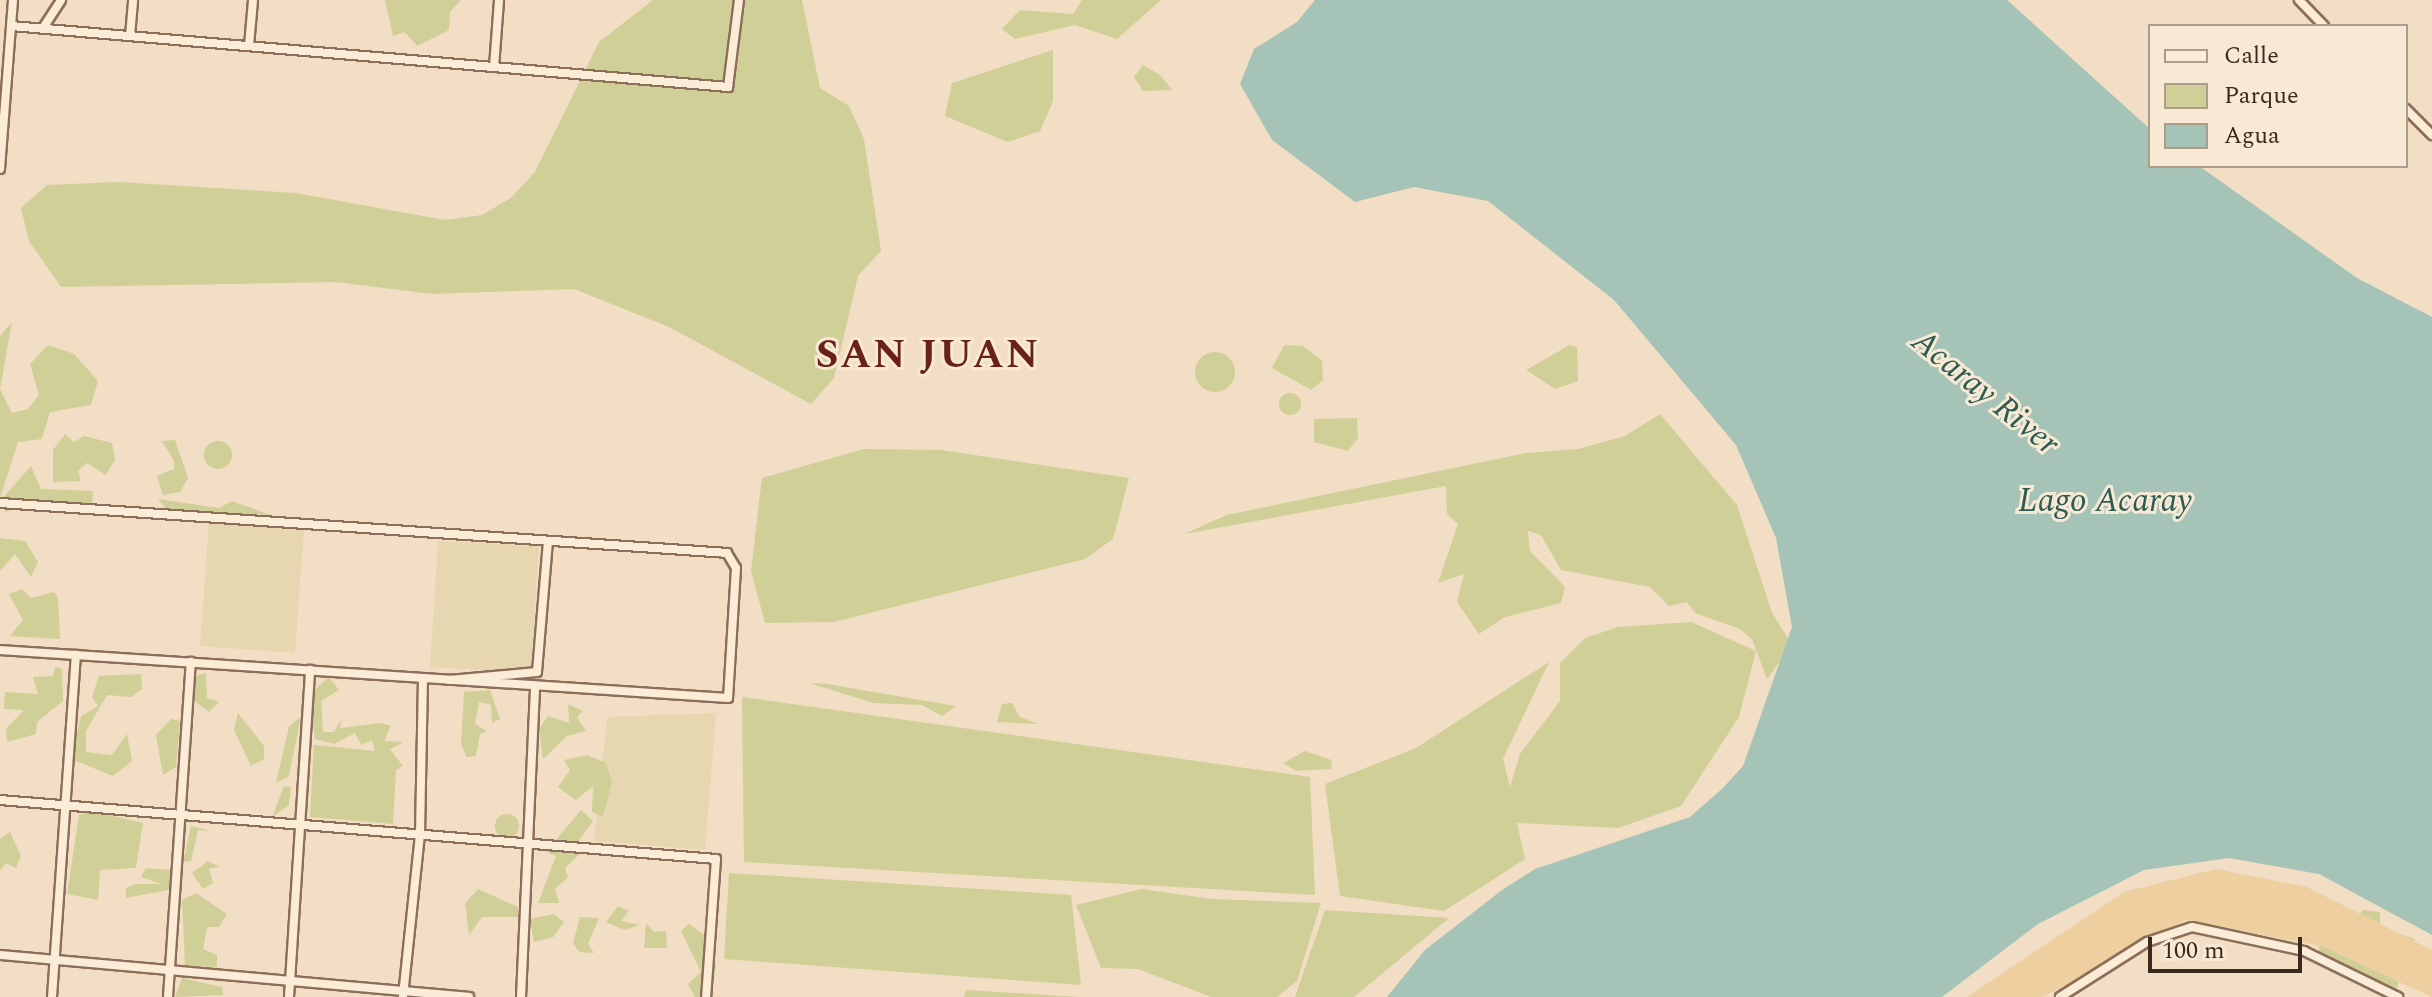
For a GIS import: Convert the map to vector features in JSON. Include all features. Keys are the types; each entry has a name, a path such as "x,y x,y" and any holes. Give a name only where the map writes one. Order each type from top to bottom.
{"street":[{"path":"0,169 13,0"},
{"path":"43,28 61,0"},
{"path":"130,36 133,0"},
{"path":"249,46 253,0"},
{"path":"494,67 499,0"},
{"path":"11,26 728,87 739,0"},
{"path":"2299,0 2322,24"},
{"path":"2408,111 2432,135"},
{"path":"0,503 548,541 735,559 728,698 0,650"},
{"path":"449,680 537,672 548,541"},
{"path":"52,997 76,655"},
{"path":"168,997 191,662"},
{"path":"289,997 310,670"},
{"path":"404,994 420,834 423,678"},
{"path":"521,997 535,687"},
{"path":"0,800 716,859 706,997"},
{"path":"2060,997 2147,942 2192,927 2304,951 2398,997"},
{"path":"0,955 291,980 404,994 469,997"}],"shaded area":[{"path":"209,522 304,529 295,653 200,646"},
{"path":"438,541 539,546 531,673 430,667"},
{"path":"716,713 705,850 594,841 607,717"}],"green space":[{"path":"385,0 460,1 450,12 449,30 417,46 405,32 393,36"},
{"path":"653,0 802,0 820,88 849,106 864,139 881,251 858,276 834,378 811,404 669,327 574,289 432,294 336,282 61,287 29,241 21,208 47,185 119,182 296,193 445,220 482,215 511,198 535,172 599,42"},
{"path":"1082,0 1161,0 1117,39 1075,25 1015,39 1002,29 1020,10 1073,14"},
{"path":"1053,50 1053,101 1040,131 1008,142 945,116 952,83"},
{"path":"1143,65 1160,75 1172,90 1143,91 1134,77"},
{"path":"12,322 0,389 0,336"},
{"path":"48,345 74,354 98,381 91,405 50,412 42,439 18,442 0,498 0,389 12,413 28,409 39,395 30,364"},
{"path":"1284,345 1303,346 1322,361 1323,380 1311,390 1272,368"},
{"path":"1570,345 1577,347 1578,381 1555,389 1526,370"},
{"path":"1215,352 1229,358 1235,372 1229,386 1215,392 1201,386 1195,372 1201,358"},
{"path":"1286,393 1294,393 1301,404 1294,415 1286,415 1279,408 1279,400"},
{"path":"1660,414 1737,505 1772,613 1792,645 1767,679 1752,639 1740,629 1695,613 1687,602 1669,606 1650,587 1561,570 1541,535 1528,531 1530,551 1565,587 1561,603 1505,617 1479,634 1457,602 1464,574 1438,583 1458,524 1447,514 1446,486 1184,534 1227,515 1526,453 1578,449 1625,436"},
{"path":"1357,418 1358,438 1348,451 1314,442 1314,419"},
{"path":"65,434 74,442 84,436 112,443 115,459 106,475 87,463 78,471 81,481 53,482 53,450"},
{"path":"175,440 188,478 180,492 163,495 157,476 174,469 174,461 162,441"},
{"path":"218,441 228,445 232,455 228,465 218,469 208,465 204,455 208,445"},
{"path":"864,449 941,450 1129,478 1113,539 1085,559 834,622 765,623 751,571 762,478"},
{"path":"31,466 41,489 93,491 92,504 42,501 5,512 1,500"},
{"path":"158,499 219,508 232,501 270,515 168,511"},
{"path":"0,538 25,541 38,562 31,577 15,554 0,571"},
{"path":"22,589 31,598 54,592 58,598 60,639 10,636 23,620 9,594"},
{"path":"1691,622 1756,651 1739,717 1681,806 1618,828 1517,823 1525,859 1444,911 1340,896 1325,784 1416,748 1549,662 1503,759 1510,787 1520,754 1560,701 1560,663 1585,638 1618,627"},
{"path":"55,667 62,669 63,701 37,722 36,734 7,742 6,729 24,710 4,709 5,692 38,694 33,677 53,676"},
{"path":"206,673 207,698 219,702 209,712 193,700 195,676"},
{"path":"141,674 142,689 131,697 107,695 86,731 86,752 112,755 127,734 132,761 113,776 71,759 81,716 98,706 92,697 99,676"},
{"path":"329,677 339,690 321,701 323,732 334,732 342,718 340,728 381,723 391,726 384,741 404,742 390,749 403,766 396,770 393,824 310,817 314,745 375,751 372,740 361,745 355,733 334,744 315,739 309,695"},
{"path":"809,683 956,706 942,716 922,705 873,703"},
{"path":"490,690 500,719 492,723 491,705 479,702 475,724 487,731 480,734 476,756 467,757 461,744 464,692"},
{"path":"742,697 1310,777 1315,895 744,862"},
{"path":"1012,703 1020,717 1038,724 997,722 1002,704"},
{"path":"568,704 583,711 577,717 586,731 567,736 543,759 539,729 548,716 569,723"},
{"path":"238,713 264,746 264,759 251,766 234,730"},
{"path":"301,716 289,776 276,783 289,727"},
{"path":"171,719 180,721 176,767 163,775 156,735"},
{"path":"1305,751 1331,760 1332,769 1296,771 1283,763"},
{"path":"587,755 606,763 612,782 603,817 592,812 593,786 576,800 558,787 570,770 564,760"},
{"path":"284,786 291,787 289,805 272,817"},
{"path":"581,810 593,821 578,842 583,851 565,868 568,877 555,889 559,903 538,903 556,856 533,846 556,840"},
{"path":"92,811 143,823 136,868 100,870 98,900 67,894 79,815"},
{"path":"507,814 516,817 519,826 516,835 507,838 498,835 495,826 498,817"},
{"path":"191,826 211,831 198,830 191,861 183,862"},
{"path":"10,832 21,856 16,868 6,863 0,870 0,839"},
{"path":"208,861 220,867 209,868 213,883 203,889 192,873"},
{"path":"146,868 171,870 173,889 126,898 126,888 136,884 161,884 141,877"},
{"path":"729,873 1071,895 1081,985 724,959"},
{"path":"478,889 518,907 518,917 482,917 469,935 465,903"},
{"path":"1141,889 1212,899 1321,903 1297,981 1277,997 1211,997 1138,969 1101,968 1076,905"},
{"path":"196,893 227,914 219,927 207,927 203,949 217,955 217,967 185,965 182,900"},
{"path":"618,906 629,911 621,921 640,925 625,930 606,922"},
{"path":"1325,910 1449,918 1354,997 1295,997"},
{"path":"2362,910 2380,912 2380,927 2415,939 2396,990 2319,951 2319,944 2357,922"},
{"path":"554,914 564,922 553,937 534,942 530,919"},
{"path":"580,917 599,918 588,944 594,953 579,952 573,943"},
{"path":"646,923 654,932 666,931 667,948 644,948"},
{"path":"689,924 707,937 716,965 711,997 695,997 688,984 701,972 681,931"},
{"path":"182,978 222,987 223,995 175,997"},
{"path":"966,990 1080,997 964,997"}],"sand":[{"path":"2216,869 2307,887 2432,950 2432,997 2321,946 2186,920 2043,997 1967,997 2124,892"}],"water":[{"name":"Lago Acaray","path":"1315,0 2007,0 2148,127 2148,168 2202,168 2357,278 2432,317 2432,935 2319,874 2229,858 2144,870 2038,924 1942,997 1387,997 1425,950 1502,890 1535,869 1690,817 1723,788 1743,766 1792,627 1776,538 1736,445 1614,300 1488,201 1414,187 1355,202 1272,140 1240,84 1254,49 1297,22"}],"district":[{"name":"SAN JUAN","path":"928,356"}],"water label":[{"name":"Acaray River","path":"1985,393"}]}
